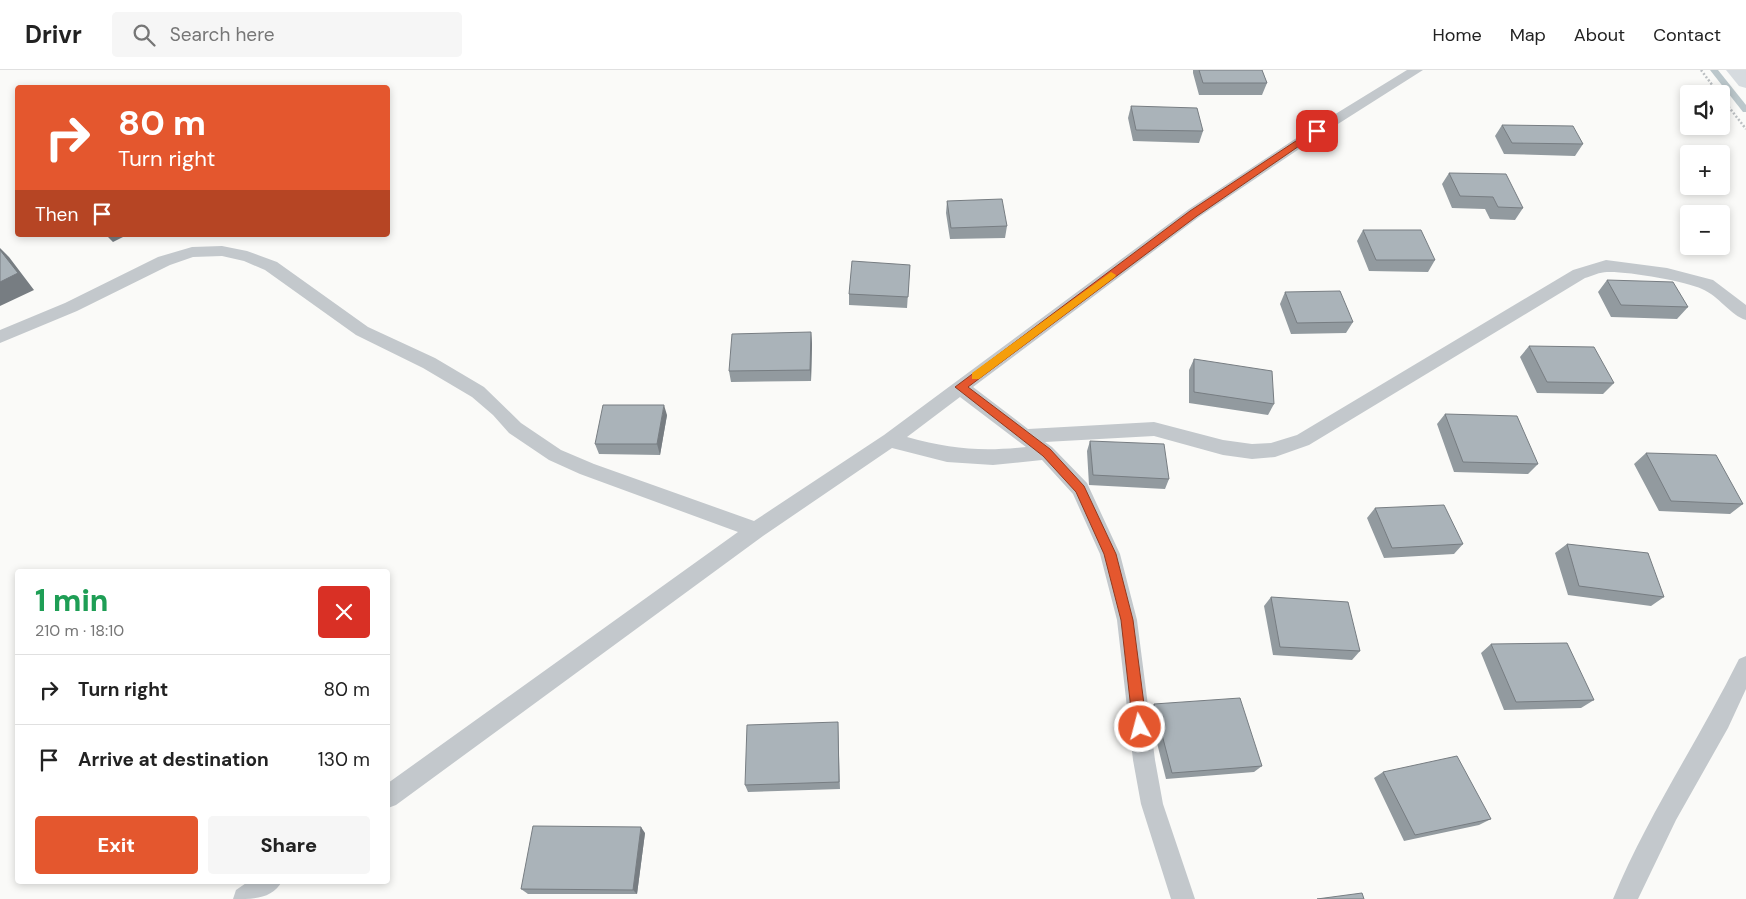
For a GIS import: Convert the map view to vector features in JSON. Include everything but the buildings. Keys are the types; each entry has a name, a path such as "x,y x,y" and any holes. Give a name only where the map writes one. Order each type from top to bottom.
{"highway":[{"path":"1736,70 1746,82"}],"lane":[{"path":"390,796 756,530 890,440 1194,213 1303,140 1416,70"},
{"path":"0,337 71,307 164,260 182,254 207,250 247,256 271,266 362,331 429,363 478,392 499,410 515,428 555,455 588,469 756,530"},
{"path":"1027,436 1140,429 1172,431 1233,450 1266,451 1294,443 1303,440 1579,274 1606,266 1667,274 1707,284 1726,296 1746,314"},
{"path":"960,387 1046,452 1080,489 1110,554 1127,620 1144,760 1152,804 1183,899"},
{"path":"890,440 947,455 993,458 1046,452"},
{"path":"1625,899 1668,812 1720,721 1746,666"},
{"path":"245,899 266,884"}],"path":[{"path":"1701,70 1712,85"},
{"path":"1730,108 1746,128"}],"waterway":[{"path":"1714,70 1746,110"}],"slow traffic":[{"path":"976,376 1111,275"}],"route":[{"path":"1140,727 1127,620 1110,554 1080,489 1046,452 960,387 1194,213 1317,131"}]}
